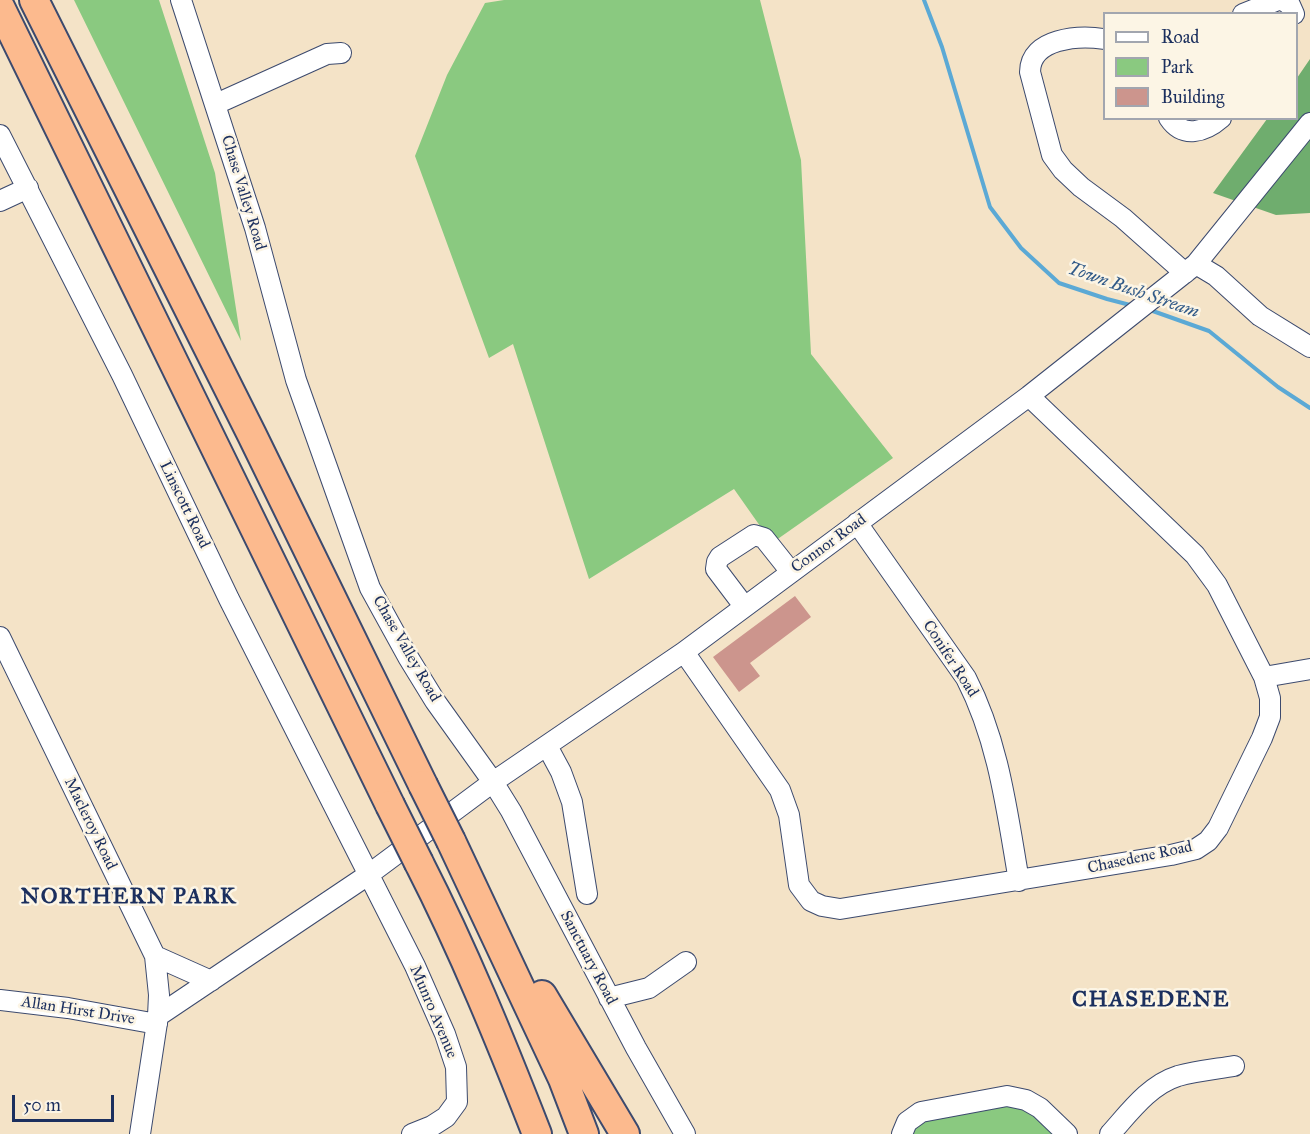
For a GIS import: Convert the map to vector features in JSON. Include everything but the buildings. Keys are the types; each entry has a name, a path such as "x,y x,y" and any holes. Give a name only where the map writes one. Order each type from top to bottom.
{"highway":[{"path":"34,0 252,435 467,873 563,1079 584,1134"},
{"path":"0,7 449,923 537,1134"},
{"path":"467,873 625,1134"}],"street":[{"name":"Chase Valley Road","path":"182,0 255,228 296,380 370,588 430,692 493,782"},
{"path":"1248,12 1278,0"},
{"path":"1283,0 1290,5 1293,12"},
{"path":"1103,39 1085,38 1051,43 1039,50 1030,63 1030,72 1052,154 1063,170 1081,187 1190,268 1216,276 1260,316 1310,346"},
{"path":"216,104 327,54 341,53"},
{"path":"1170,120 1187,132 1201,132 1218,120"},
{"name":"Connor Road","path":"493,782 684,651 1029,396 1156,296 1190,268 1310,123"},
{"name":"Linscott Road","path":"0,135 122,375 229,599 368,875"},
{"path":"0,201 28,188"},
{"name":"Chasedene Road","path":"684,651 780,790 789,815 799,885 811,901 822,906 840,909 1019,881 1171,855 1196,849 1208,841 1224,817 1270,717 1270,698 1264,677 1217,585 1195,555 1029,396"},
{"name":"Conifer Road","path":"857,523 966,678 981,706 991,735 1002,783 1019,881"},
{"path":"744,606 716,568 720,557 758,534 764,538 791,572"},
{"name":"Macleroy Road","path":"0,638 154,957 159,995 157,1020"},
{"path":"1264,677 1310,669"},
{"path":"547,746 561,772 572,802 587,894"},
{"path":"140,1134 157,1020 368,875 493,782"},
{"name":"Sanctuary Road","path":"493,782 511,811 609,998 685,1134"},
{"name":"Munro Avenue","path":"368,875 415,966 445,1034 456,1067 457,1102 451,1113 432,1126 412,1134"},
{"path":"154,957 211,981"},
{"path":"609,998 649,988 686,962"},
{"name":"Allan Hirst Drive","path":"0,1000 157,1020"},
{"path":"1110,1134 1144,1098 1164,1082 1178,1076 1234,1066"},
{"path":"902,1134 907,1122 921,1112 1007,1096 1026,1100 1040,1108 1067,1134"}],"green space":[{"path":"74,0 159,0 215,173 241,341"},
{"path":"504,0 760,0 801,160 811,354 893,458 772,543 734,489 589,579 513,344 489,358 415,156 447,75 485,3"},
{"path":"1310,59 1310,213 1276,215 1213,193 1266,120 1298,120 1298,77"},
{"path":"1019,1102 1052,1134 904,1134 911,1121"}],"waterway":[{"name":"Town Bush Stream","path":"924,0 942,47 990,207 1021,248 1059,283 1134,306"},
{"name":"Town Bush Stream","path":"1150,310 1209,331 1278,387 1310,408"}],"district":[{"name":"NORTHERN PARK","path":"129,898"},
{"name":"CHASEDENE","path":"1151,1001"}]}
